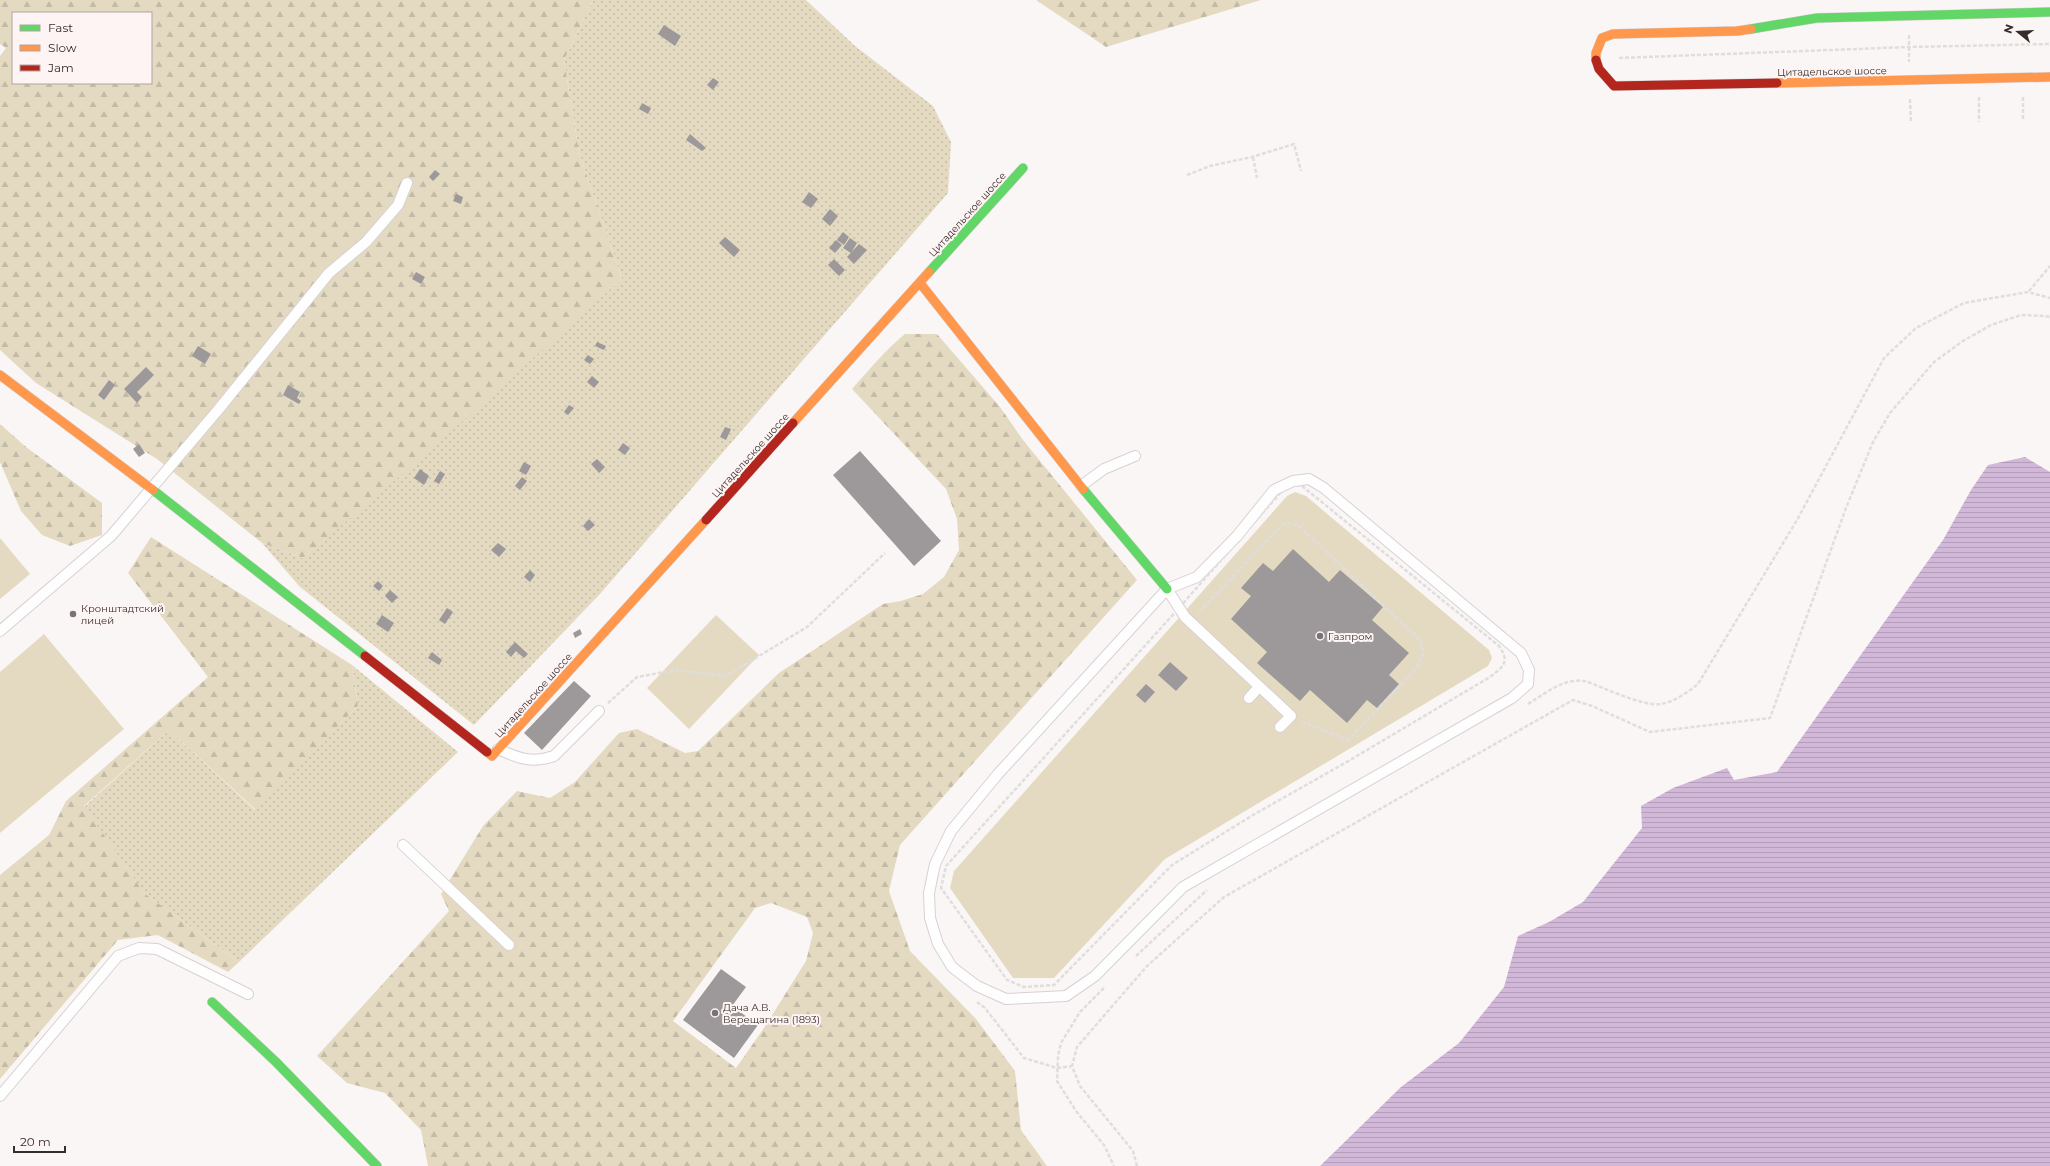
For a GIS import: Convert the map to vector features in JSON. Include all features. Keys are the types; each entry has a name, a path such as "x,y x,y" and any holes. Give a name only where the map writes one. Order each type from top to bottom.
{"street":[{"name":"Цитадельское шоссе","path":"2050,12 1817,18 1737,31 1613,34 1602,38 1596,49 1595,60 1601,73 1614,86 2050,77"},
{"name":"Цитадельское шоссе","path":"495,752 1024,168"},
{"path":"920,283 1081,486 1166,589"},
{"path":"0,375 495,752"},
{"path":"212,1002 276,1062 377,1166"}],"lane":[{"path":"0,631 106,541 152,490 329,273 366,242 398,205 407,183"},
{"path":"1081,486 1104,469 1135,456"},
{"path":"1309,479 1324,488 1521,653 1529,670 1528,684 1512,698 1183,887 1095,976 1066,996 1006,999 977,986 952,967 938,944 930,918 929,893 935,864 951,831 998,774 1166,589 1197,577 1237,536 1274,490 1293,481 1309,479"},
{"path":"1166,589 1190,622 1291,716 1280,727"},
{"path":"1249,698 1260,687"},
{"path":"495,752 524,760 545,760 554,756 599,711"},
{"path":"403,845 509,945"},
{"path":"0,1096 118,956 139,948 157,949 248,994"}],"path":[{"path":"1618,58 1909,47 2050,44"},
{"path":"2015,96 2023,96 2023,120"},
{"path":"1979,122 1979,97 1986,97"},
{"path":"1187,175 1210,166 1252,157 1294,144 1302,171"},
{"path":"1252,157 1257,178"},
{"path":"2028,292 2050,266"},
{"path":"1137,1166 1133,1151 1080,1086 1072,1066 1078,1046 1147,966 1224,897 1573,700 1592,706 1650,732 1770,718 1846,508 1872,442 1890,413 1934,362 1963,341 1991,325 2021,315 2046,316 2050,318"},
{"path":"1296,486 1302,486 1498,646 1505,655 1505,662 1500,669 1490,677 1345,764 1252,815 1172,865 1054,985 1024,987 1007,980 941,888 946,866 1179,608 1282,491 1296,486"},
{"path":"1190,622 1283,524 1291,522 1299,526 1420,640 1424,652 1416,669 1348,740 1306,725"},
{"path":"599,711 637,677 676,670 726,676 807,627 885,553"},
{"path":"973,1000 985,1008 1024,1058 1057,1068 1072,1066"}],"green space":[{"path":"0,0 593,0 564,60 579,152 622,279 417,462 303,558 262,543 157,459 36,383 0,350 0,56 6,48 0,44"},
{"path":"593,0 806,0 855,46 933,106 951,142 948,193 600,594 474,725 300,587 262,543 303,558 622,279 579,152 564,60"},
{"path":"1036,0 1261,0 1106,47"},
{"path":"905,334 937,334 1000,407 1023,440 1137,580 900,845 889,891 910,951 976,1019 1015,1071 1021,1130 1047,1166 428,1166 421,1130 385,1093 347,1083 317,1056 449,911 441,894 483,826 517,791 550,798 575,782 619,733 637,729 685,753 698,751 779,673 883,604 901,601 923,594 944,577 959,550 957,519 946,489 852,389 877,360","holes":["771,903 807,917 813,933 806,961 764,1028 736,1068 673,1021 755,908"]},
{"path":"0,424 26,447 102,503 102,535 70,546 42,535 21,511 0,462"},
{"path":"1295,492 1306,496 1489,650 1492,658 1488,666 1165,859 1054,978 1013,978 950,888 954,871 1287,496"},
{"path":"151,537 352,665 358,706 256,810 169,730 84,806 144,893 239,962 228,972 158,935 118,940 0,1079 0,875 49,835 66,801 208,677 128,573"},
{"path":"0,538 30,574 0,599"},
{"path":"716,615 759,655 689,729 647,688"},
{"path":"44,634 124,729 0,833 0,672"},
{"path":"352,665 458,752 239,962 144,893 84,807 169,730 255,810 358,706"}],"shaded area":[{"path":"2025,457 2050,472 2050,1166 1320,1166 1401,1087 1459,1043 1504,987 1518,936 1549,922 1583,902 1642,828 1641,806 1673,788 1727,768 1734,780 1777,772 1943,540 1971,490 1988,465"}],"building":[{"path":"664,25 681,36 675,46 658,34"},
{"path":"713,78 719,82 713,90 707,85"},
{"path":"642,103 651,108 648,114 639,109"},
{"path":"690,134 706,148 702,151 686,140"},
{"path":"435,170 440,174 433,181 429,177"},
{"path":"809,192 818,199 811,208 802,202"},
{"path":"456,194 463,197 461,204 453,201"},
{"path":"830,209 838,216 830,226 822,219"},
{"path":"843,232 849,237 844,245 837,240"},
{"path":"725,237 740,250 734,257 719,243"},
{"path":"850,238 857,243 851,253 843,248"},
{"path":"836,240 842,245 835,253 829,248"},
{"path":"859,244 867,250 854,264 847,257"},
{"path":"834,259 845,270 839,276 828,265"},
{"path":"416,272 425,277 421,284 412,279"},
{"path":"597,342 606,346 604,350 595,346"},
{"path":"198,346 211,354 205,364 192,356"},
{"path":"588,355 594,359 590,364 584,360"},
{"path":"146,367 154,375 137,392 142,397 137,403 124,389"},
{"path":"592,376 599,382 594,388 587,382"},
{"path":"109,380 115,385 104,400 98,395"},
{"path":"288,385 300,392 297,398 301,401 299,404 283,395"},
{"path":"569,405 574,408 568,415 564,412"},
{"path":"725,427 731,429 726,440 720,437"},
{"path":"623,443 630,448 625,455 618,450"},
{"path":"139,444 145,453 139,457 133,449"},
{"path":"860,451 941,541 914,566 833,475"},
{"path":"597,459 605,467 599,473 591,464"},
{"path":"524,462 531,466 526,475 519,471"},
{"path":"420,469 429,476 424,485 414,478"},
{"path":"440,471 445,474 439,484 434,481"},
{"path":"522,477 527,481 520,490 515,486"},
{"path":"589,519 595,525 588,531 583,526"},
{"path":"498,543 506,549 499,557 491,550"},
{"name":"Газпром","path":"1293,549 1329,582 1340,570 1383,607 1372,620 1409,653 1389,675 1399,684 1377,708 1367,700 1347,723 1310,690 1300,701 1257,663 1267,652 1231,619 1251,596 1241,588 1263,563 1273,571"},
{"path":"530,570 535,575 530,582 524,577"},
{"path":"378,581 383,586 379,591 373,586"},
{"path":"390,590 398,597 392,603 385,596"},
{"path":"447,608 453,612 445,624 439,620"},
{"path":"382,615 394,623 388,632 376,624"},
{"path":"580,629 582,634 575,638 573,633"},
{"path":"515,642 528,654 524,658 516,651 511,657 506,652"},
{"path":"432,652 442,660 439,665 428,658"},
{"path":"1170,662 1188,678 1176,691 1158,675"},
{"path":"574,681 591,696 542,750 524,733"},
{"path":"1146,684 1155,692 1145,703 1136,695"},
{"name":"Дача А.В. Верещагина (1893)","path":"721,969 746,987 732,1006 758,1025 734,1058 683,1020"}],"traffic: fast":[{"path":"1751,29 1817,18 2050,12"},
{"path":"929,272 1023,168"},
{"path":"1083,489 1167,589"},
{"path":"153,490 365,656"},
{"path":"212,1002 276,1062 377,1166"}],"traffic: slow":[{"path":"1596,60 1596,53 1602,38 1613,34 1737,31 1751,29"},
{"path":"1777,83 2050,77"},
{"path":"793,423 929,272"},
{"path":"920,283 1083,489"},
{"path":"0,375 153,490"},
{"path":"487,752 492,756 706,520"}],"traffic: jam":[{"path":"1596,60 1599,69 1614,86 1777,83"},
{"path":"706,520 793,423"},
{"path":"365,656 487,752"}],"place":[{"name":"Кронштадтский лицей","path":"73,614"},
{"name":"Газпром","path":"1320,636"},
{"name":"Дача А.В. Верещагина (1893)","path":"715,1013"}]}
